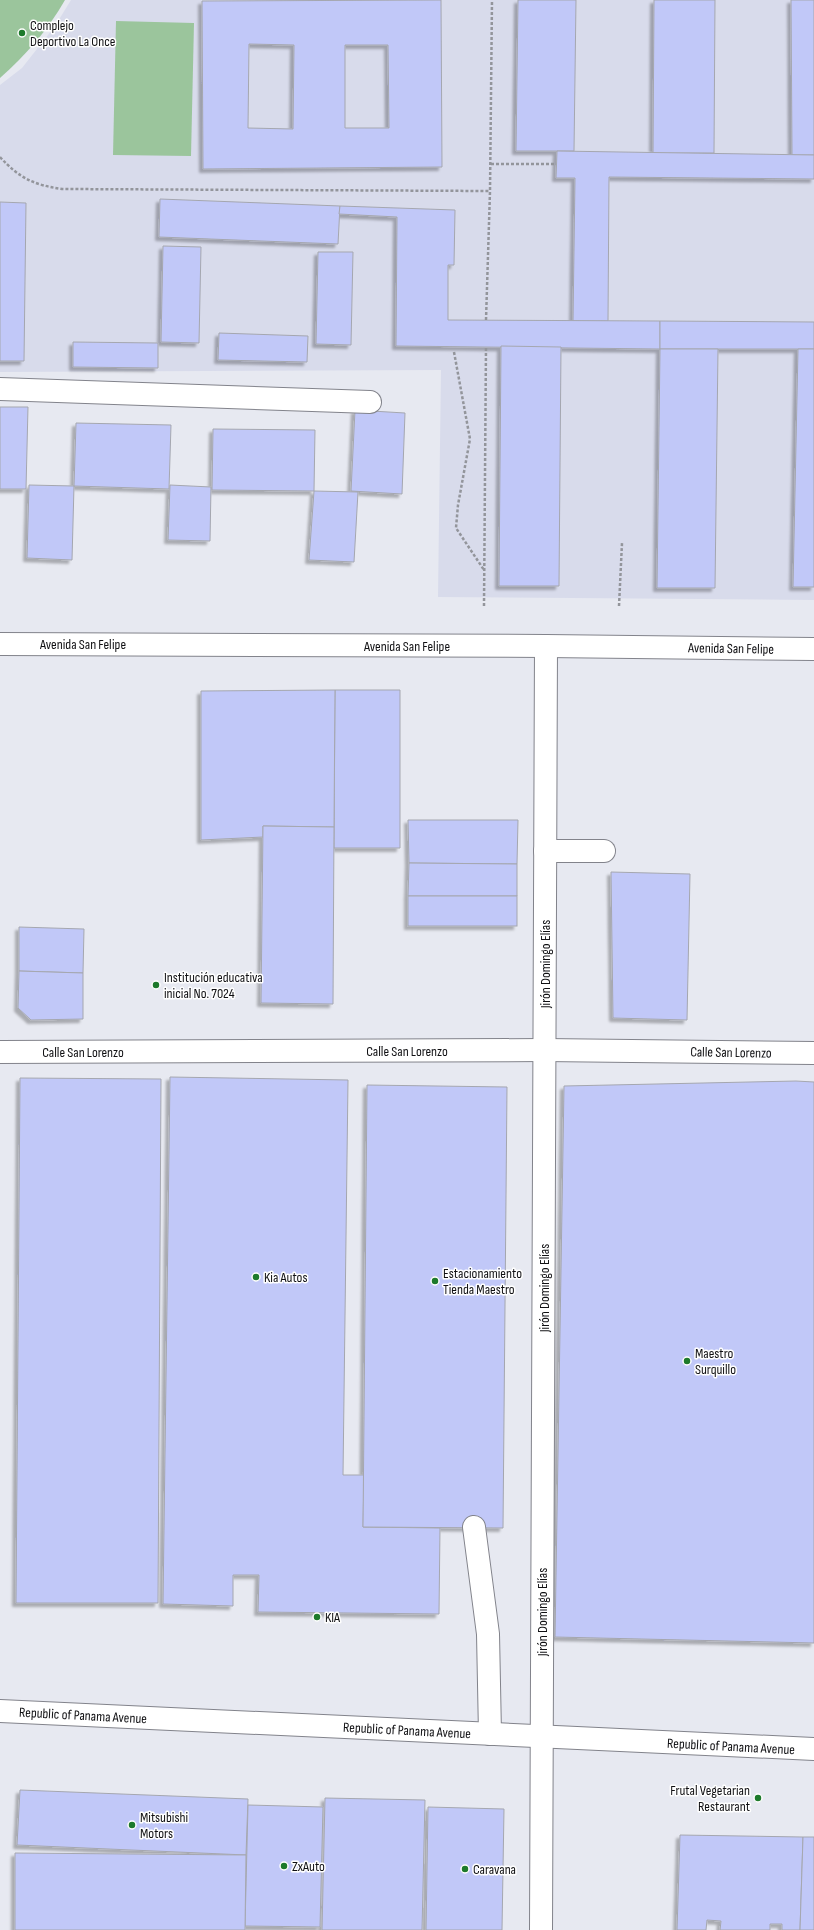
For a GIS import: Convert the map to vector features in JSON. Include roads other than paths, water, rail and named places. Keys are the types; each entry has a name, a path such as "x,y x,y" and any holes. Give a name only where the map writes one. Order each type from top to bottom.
{"street":[{"path":"0,389 370,402"},
{"name":"Avenida San Felipe","path":"0,644 546,646 814,649"},
{"name":"Jirón Domingo Elías","path":"541,1930 546,646"},
{"path":"545,851 604,851"},
{"name":"Calle San Lorenzo","path":"0,1052 544,1050 814,1053"},
{"path":"474,1528 488,1634 490,1734"},
{"name":"Republic of Panama Avenue","path":"0,1711 814,1750"}],"place":[{"name":"Complejo Deportivo La Once","path":"22,33"},
{"name":"Institución educativa inicial No. 7024","path":"156,985"},
{"name":"Kia Autos","path":"256,1277"},
{"name":"Estacionamiento Tienda Maestro","path":"435,1281"},
{"name":"Maestro Surquillo","path":"687,1361"},
{"name":"KIA","path":"317,1617"},
{"name":"Frutal Vegetarian Restaurant","path":"758,1798"},
{"name":"Mitsubishi Motors","path":"132,1825"},
{"name":"ZxAuto","path":"284,1866"},
{"name":"Caravana","path":"465,1869"}]}
